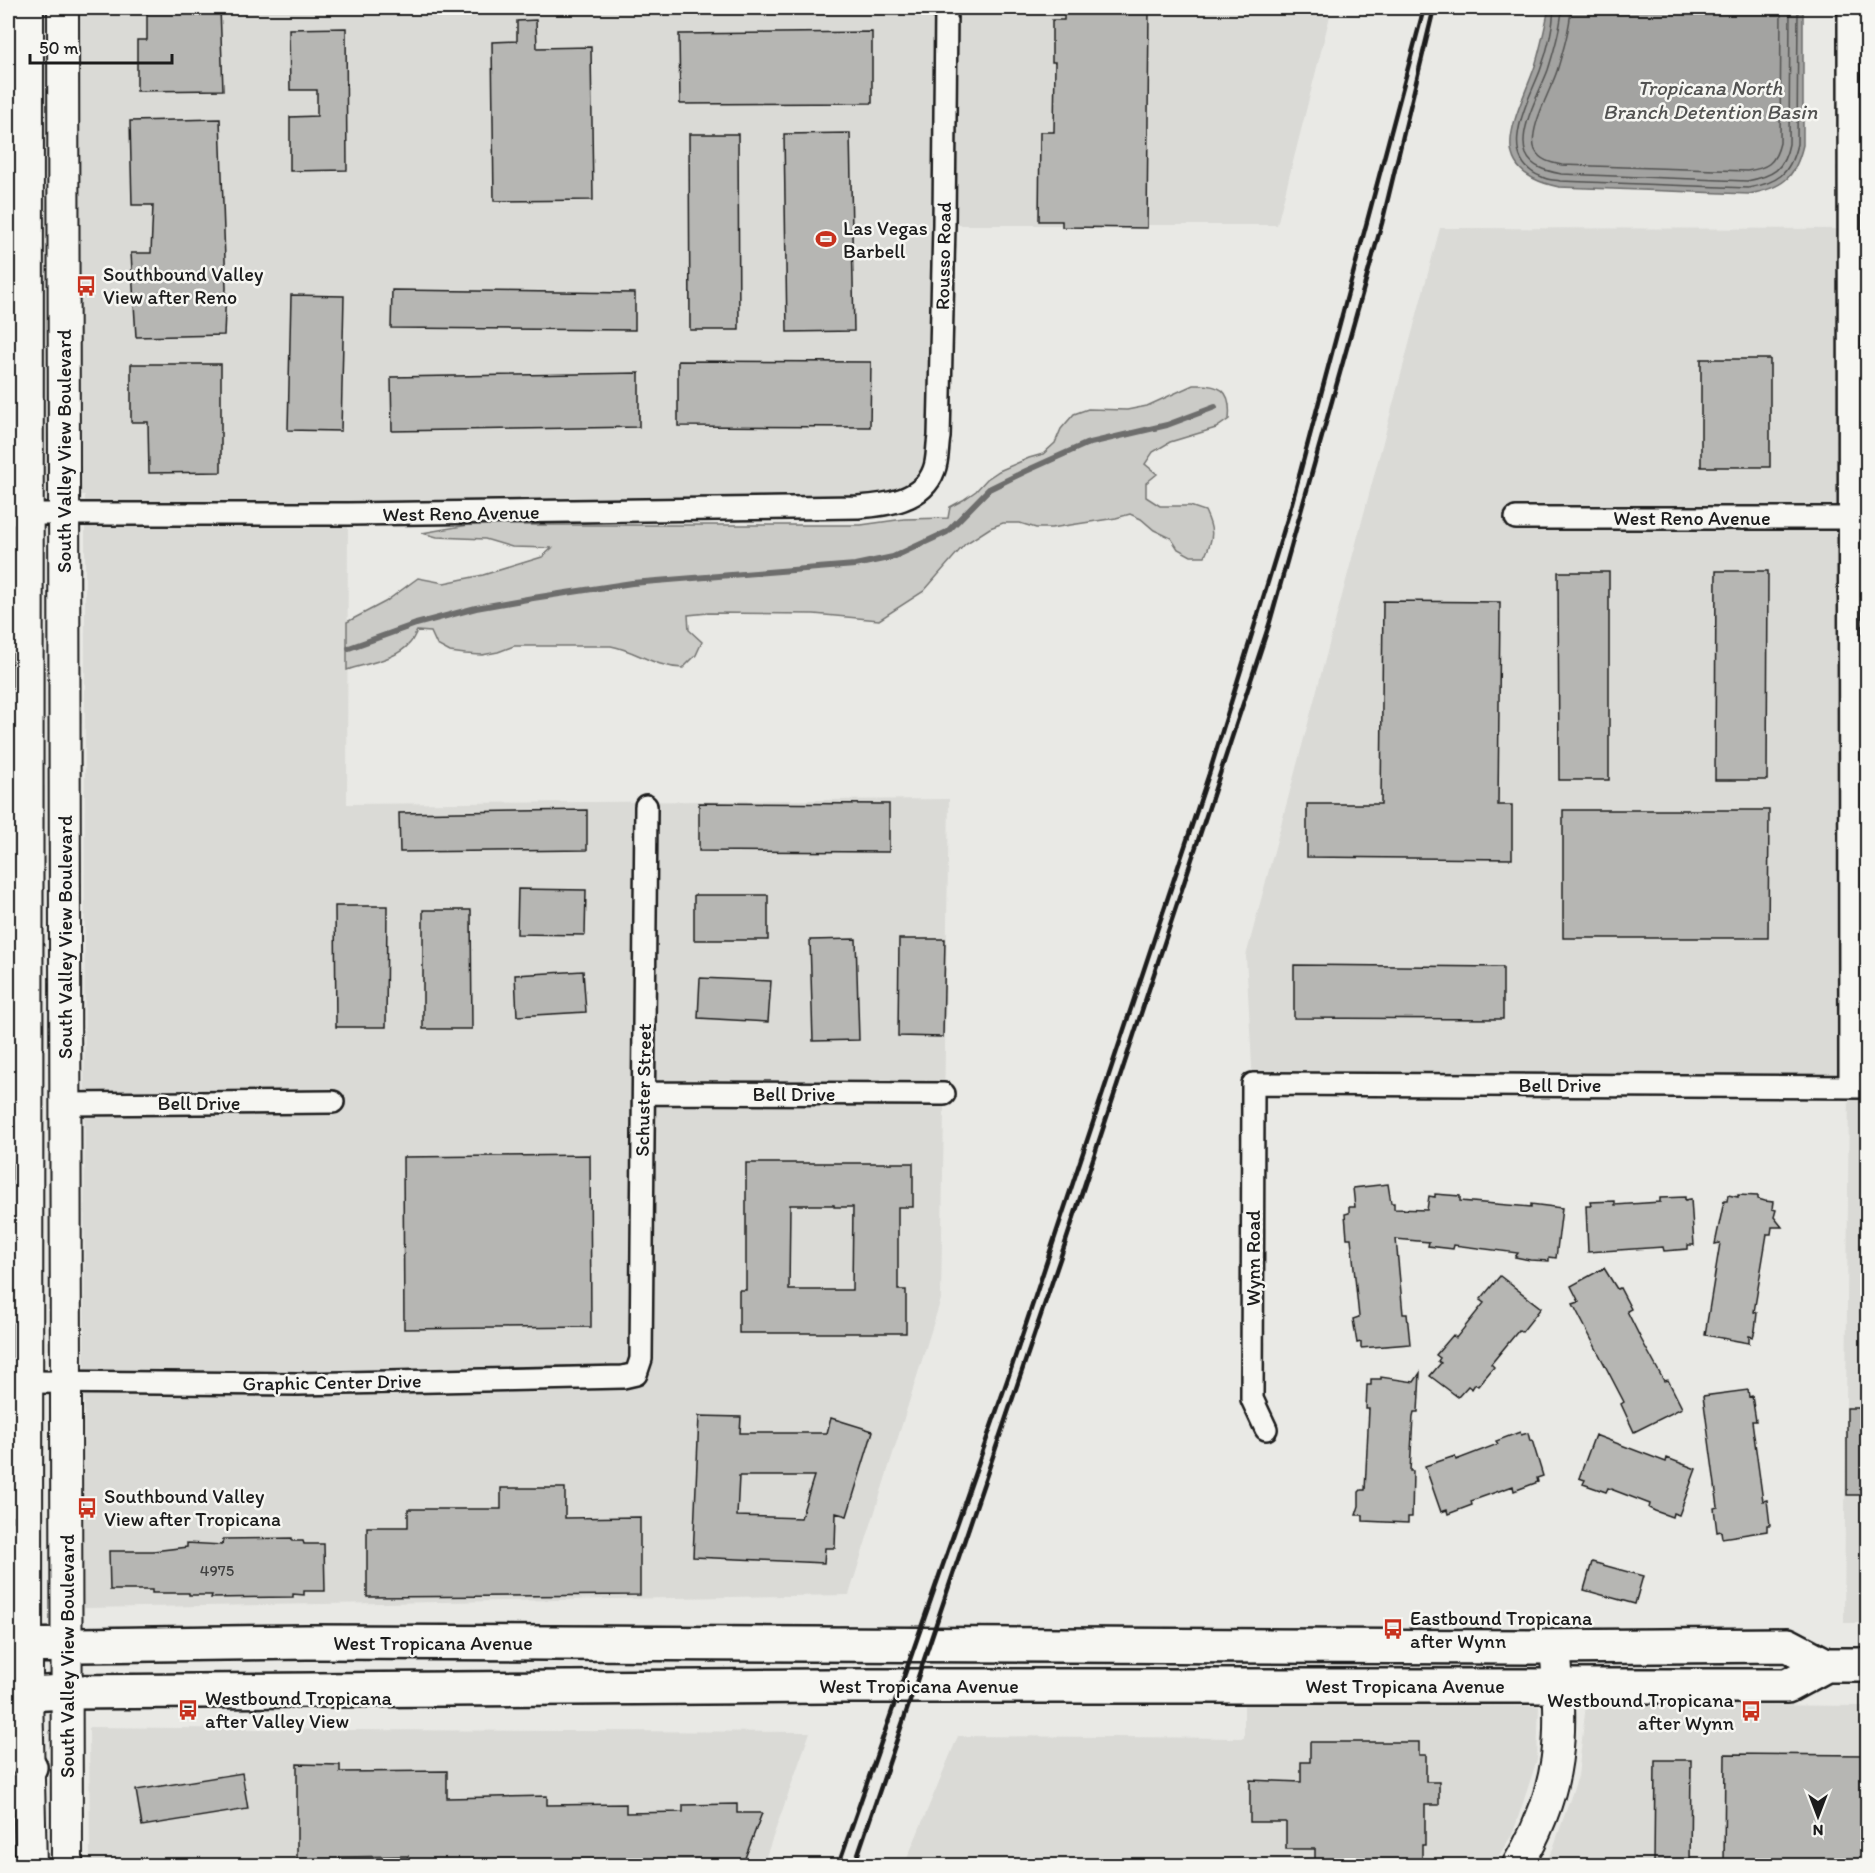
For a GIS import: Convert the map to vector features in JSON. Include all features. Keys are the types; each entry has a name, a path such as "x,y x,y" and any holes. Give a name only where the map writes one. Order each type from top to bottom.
{"main road":[{"name":"South Valley View Boulevard","path":"28,8 18,514 18,1096 28,1382 17,1695 30,1767 31,1866"},
{"name":"South Valley View Boulevard","path":"63,8 67,1866"},
{"path":"18,1096 40,1098 45,1105 48,1130 66,1198"},
{"name":"West Tropicana Avenue","path":"17,1646 307,1642 1555,1647 1788,1645 1826,1665 1868,1665"},
{"path":"1517,1866 1533,1840 1547,1806 1556,1773 1559,1747 1559,1686 1555,1647"},
{"name":"West Tropicana Avenue","path":"17,1695 66,1692 828,1686 1787,1686 1826,1665"},
{"path":"8,1738 30,1767"}],"street":[{"name":"Rousso Road","path":"913,496 926,483 934,470 939,437 946,8"},
{"path":"1849,8 1858,518 1859,1087"},
{"name":"West Reno Avenue","path":"18,514 357,514 858,507 879,506 913,496"},
{"name":"West Reno Avenue","path":"1516,518 1858,518"},
{"name":"Schuster Street","path":"636,1374 641,1359 646,806"},
{"name":"Bell Drive","path":"1253,1084 1859,1087"},
{"name":"Wynn Road","path":"1253,1084 1252,1399 1266,1429"},
{"name":"Bell Drive","path":"644,1093 944,1095"},
{"name":"Bell Drive","path":"66,1104 333,1102"},
{"name":"Graphic Center Drive","path":"28,1382 298,1384 623,1377 636,1374"}],"shaded area":[{"path":"8,8 1332,8 1277,225 944,225 939,437 913,496 348,514 347,804 949,799 941,1299 849,1595 84,1608 85,495 8,495"},
{"path":"1867,12 1867,1623 1844,1623 1849,1087 1253,1084 1246,956 1440,228 1864,229"},
{"path":"1193,385 1217,387 1222,390 1228,401 1229,419 1216,428 1170,442 1153,452 1145,464 1157,474 1146,483 1146,497 1160,506 1190,506 1205,511 1212,534 1205,556 1191,556 1178,549 1171,538 1130,514 1051,528 1003,523 990,528 965,544 924,591 879,620 814,614 708,613 688,615 689,630 702,642 696,655 683,668 663,665 611,646 514,646 482,655 450,652 437,645 431,632 417,631 410,643 397,653 347,670 347,622 385,602 418,578 444,583 483,575 542,557 552,548 512,547 485,539 437,537 422,533 468,525 861,525 904,519 948,518 950,507 976,491 987,479 999,471 1043,454 1055,443 1061,429 1074,414 1088,409 1127,410 1147,406"},
{"path":"8,1379 10,1379 8,1623"},
{"path":"1244,1703 1539,1706 1537,1760 1513,1833 1493,1865 904,1866 958,1736 1244,1738"},
{"path":"1586,1704 1867,1706 1867,1865 1543,1866 1553,1849 1578,1776"},
{"path":"89,1727 810,1732 763,1865 90,1866"}],"water":[{"name":"Tropicana North Branch Detention Basin","path":"1549,8 1803,8 1803,145 1800,157 1791,174 1770,189 1749,194 1559,187 1535,179 1520,168 1512,155 1511,139 1514,122 1537,59"}],"building":[{"path":"147,8 220,8 223,90 137,91 137,40 147,40"},
{"path":"1064,8 1149,8 1147,228 1062,227 1062,221 1039,221 1040,132 1054,132 1055,62 1052,62 1052,20 1064,20"},
{"path":"536,20 537,48 591,47 593,200 494,201 492,42 517,41 517,21"},
{"path":"346,28 347,170 290,171 290,117 317,116 317,90 290,90 289,29"},
{"path":"872,32 872,103 680,104 679,34"},
{"path":"220,119 226,288 224,335 136,337 131,253 151,253 153,205 132,205 130,121"},
{"path":"850,133 854,331 787,332 784,134"},
{"path":"689,134 738,134 739,330 690,330"},
{"path":"392,290 635,293 635,330 391,328"},
{"path":"291,295 344,296 341,431 288,430"},
{"path":"1701,359 1770,359 1770,467 1701,467"},
{"path":"678,361 871,362 870,427 678,426"},
{"path":"131,364 221,364 221,472 149,473 148,422 131,422"},
{"path":"639,373 639,427 392,431 391,377"},
{"path":"1716,571 1768,571 1767,780 1715,780"},
{"path":"1558,572 1609,572 1609,780 1559,780"},
{"path":"1383,601 1500,602 1498,805 1512,805 1512,859 1307,857 1307,804 1381,804"},
{"path":"699,803 889,804 889,852 699,851"},
{"path":"587,810 587,850 400,852 399,813"},
{"path":"1563,810 1769,810 1768,938 1563,938"},
{"path":"518,889 586,890 585,935 517,934"},
{"path":"694,895 768,895 768,940 694,940"},
{"path":"335,906 387,906 386,1027 336,1027"},
{"path":"423,910 471,910 472,1029 423,1029"},
{"path":"856,939 859,1040 813,1041 810,940"},
{"path":"899,939 945,939 943,1037 898,1036"},
{"path":"1294,965 1503,967 1503,1019 1294,1018"},
{"path":"583,971 586,1012 517,1016 515,975"},
{"path":"700,978 771,981 768,1022 698,1018"},
{"path":"590,1155 591,1327 404,1329 403,1157"},
{"path":"746,1163 913,1163 913,1207 898,1207 898,1290 906,1290 906,1333 739,1333 739,1290 746,1290","holes":["790,1205 834,1205 834,1207 853,1207 852,1290 789,1290"]},
{"path":"1388,1184 1394,1209 1427,1210 1429,1196 1435,1197 1435,1194 1460,1196 1460,1201 1531,1207 1531,1204 1562,1208 1556,1258 1549,1257 1549,1261 1530,1260 1515,1257 1518,1253 1454,1245 1453,1249 1428,1246 1429,1242 1396,1239 1403,1314 1407,1314 1410,1344 1361,1348 1361,1342 1357,1343 1353,1319 1359,1317 1351,1238 1347,1238 1345,1214 1349,1213 1349,1207 1355,1207 1353,1188"},
{"path":"1728,1195 1758,1196 1758,1199 1773,1202 1772,1209 1776,1210 1774,1217 1782,1227 1772,1227 1771,1234 1767,1234 1754,1312 1757,1313 1755,1330 1753,1337 1749,1336 1749,1343 1705,1335 1720,1243 1715,1244 1724,1201 1727,1201"},
{"path":"1685,1197 1685,1200 1691,1199 1694,1245 1688,1245 1688,1249 1664,1251 1663,1247 1588,1252 1586,1206 1591,1206 1590,1202 1615,1201 1615,1205 1660,1202 1660,1198"},
{"path":"1604,1268 1617,1289 1620,1288 1631,1309 1627,1311 1641,1339 1664,1381 1668,1380 1682,1408 1634,1432 1621,1404 1624,1402 1573,1304 1579,1302 1571,1286"},
{"path":"1500,1276 1541,1308 1522,1332 1519,1330 1491,1364 1494,1367 1478,1386 1475,1384 1472,1389 1468,1386 1458,1397 1430,1376 1441,1363 1438,1361 1440,1358 1436,1355 1453,1335 1456,1338 1484,1303 1480,1300"},
{"path":"1420,1373 1418,1412 1414,1412 1413,1416 1410,1471 1413,1471 1412,1517 1408,1517 1408,1523 1363,1521 1363,1515 1356,1515 1359,1506 1359,1492 1365,1490 1369,1409 1366,1409 1367,1385 1371,1385 1371,1379 1381,1379 1381,1377 1414,1382"},
{"path":"1748,1390 1749,1397 1752,1396 1756,1421 1752,1421 1763,1501 1767,1500 1770,1525 1767,1525 1767,1531 1722,1538 1721,1531 1717,1532 1714,1508 1718,1507 1703,1396"},
{"path":"1847,1408 1868,1408 1868,1495 1847,1495"},
{"path":"699,1416 741,1417 740,1433 827,1433 831,1418 873,1431 847,1516 836,1513 835,1548 825,1548 824,1563 693,1557","holes":["739,1476 814,1476 801,1518 737,1516"]},
{"path":"1520,1432 1521,1435 1528,1433 1530,1441 1532,1440 1543,1476 1537,1478 1538,1482 1514,1491 1513,1486 1471,1501 1472,1505 1448,1514 1447,1510 1441,1512 1425,1466 1455,1456 1456,1460 1498,1444 1496,1441"},
{"path":"1595,1435 1666,1462 1667,1458 1696,1469 1679,1515 1673,1513 1672,1517 1649,1508 1650,1504 1608,1488 1606,1492 1583,1484 1585,1480 1579,1478"},
{"path":"501,1488 565,1488 565,1518 640,1517 640,1595 367,1597 367,1527 408,1527 408,1509 501,1509"},
{"path":"292,1538 292,1541 303,1541 304,1544 324,1544 325,1591 304,1591 304,1595 293,1594 293,1597 211,1598 212,1595 152,1593 152,1590 110,1590 109,1551 153,1551 187,1547 187,1543 222,1545 223,1539"},
{"path":"1592,1562 1643,1576 1635,1604 1584,1590"},
{"path":"1310,1742 1419,1742 1419,1755 1426,1755 1426,1782 1439,1782 1439,1805 1425,1805 1425,1845 1422,1845 1422,1866 1315,1866 1315,1849 1286,1849 1286,1822 1250,1822 1250,1780 1301,1782 1301,1762 1310,1762"},
{"path":"1725,1754 1868,1755 1868,1866 1724,1866"},
{"path":"1655,1760 1691,1760 1690,1866 1654,1866"},
{"path":"297,1764 340,1765 340,1772 447,1771 447,1798 547,1796 547,1805 626,1804 626,1813 683,1812 683,1805 737,1804 737,1813 762,1813 742,1866 408,1866 408,1856 340,1857 340,1866 297,1866"},
{"path":"242,1773 248,1809 142,1826 136,1790"}],"waterway":[{"path":"349,648 416,624 476,608 533,598 632,583 855,565 893,557 947,532 989,489 1026,471 1086,444 1167,425 1215,407"}],"railway":[{"path":"838,1866 1008,1378 1209,774 1290,510 1424,8"},
{"path":"854,1866 1065,1244 1269,625 1382,223 1434,8"}],"place":[{"name":"Las Vegas Barbell","path":"826,239"},
{"name":"Southbound Valley View after Reno","path":"86,286"},
{"name":"Southbound Valley View after Tropicana","path":"87,1508"},
{"name":"Eastbound Tropicana after Wynn","path":"1393,1629"},
{"name":"Westbound Tropicana after Valley View","path":"188,1710"},
{"name":"Westbound Tropicana after Wynn","path":"1751,1711"}]}
